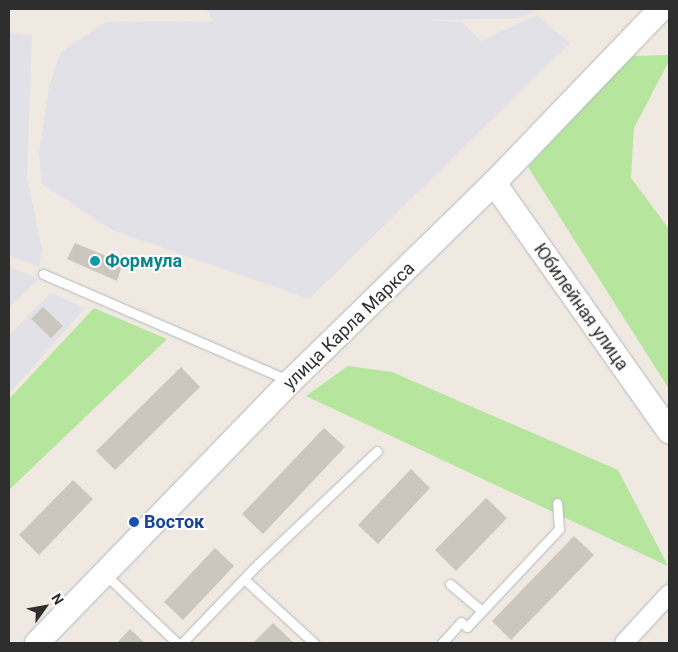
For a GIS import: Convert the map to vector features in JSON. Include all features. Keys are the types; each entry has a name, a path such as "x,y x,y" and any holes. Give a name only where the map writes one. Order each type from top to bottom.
{"main road":[{"name":"улица Карла Маркса","path":"37,643 291,382 494,183 661,9"},
{"name":"Юбилейная улица","path":"494,183 669,431"}],"street":[{"path":"624,643 669,594"}],"lane":[{"path":"43,274 291,382"},
{"path":"182,643 244,579 377,450"},
{"path":"442,643 461,622 467,627 559,529 557,503"},
{"path":"104,573 177,643"},
{"path":"244,579 314,643"},
{"path":"450,584 482,611"}],"shaded area":[{"path":"206,9 541,9 518,18 426,20 462,22 481,41 537,15 570,43 309,299 112,230 42,184 39,154 49,86 61,52 106,22 213,21"},
{"path":"9,33 32,35 27,177 42,249 39,267 9,255"},
{"path":"9,266 38,279 9,308"},
{"path":"51,293 85,308 9,394 9,335"}],"green space":[{"path":"669,55 669,61 634,128 631,178 669,229 669,389 528,167 631,56"},
{"path":"94,308 167,339 9,490 9,399"},
{"path":"348,366 392,372 618,470 668,566 306,396"}],"building":[{"name":"Формула","path":"75,243 123,263 117,281 67,259"},
{"path":"43,307 63,326 51,338 31,319"},
{"path":"181,367 200,387 115,470 96,451"},
{"path":"324,428 345,447 263,534 242,514"},
{"path":"411,469 430,488 378,544 358,525"},
{"path":"73,480 93,499 39,555 19,535"},
{"path":"486,498 507,518 456,571 435,550"},
{"path":"574,536 594,555 511,640 492,621"},
{"path":"215,548 234,566 183,620 164,602"},
{"path":"273,623 294,643 253,643"},
{"path":"130,629 145,643 117,643"}],"place":[{"name":"Формула","path":"95,261"},
{"name":"Восток","path":"134,522"}]}
